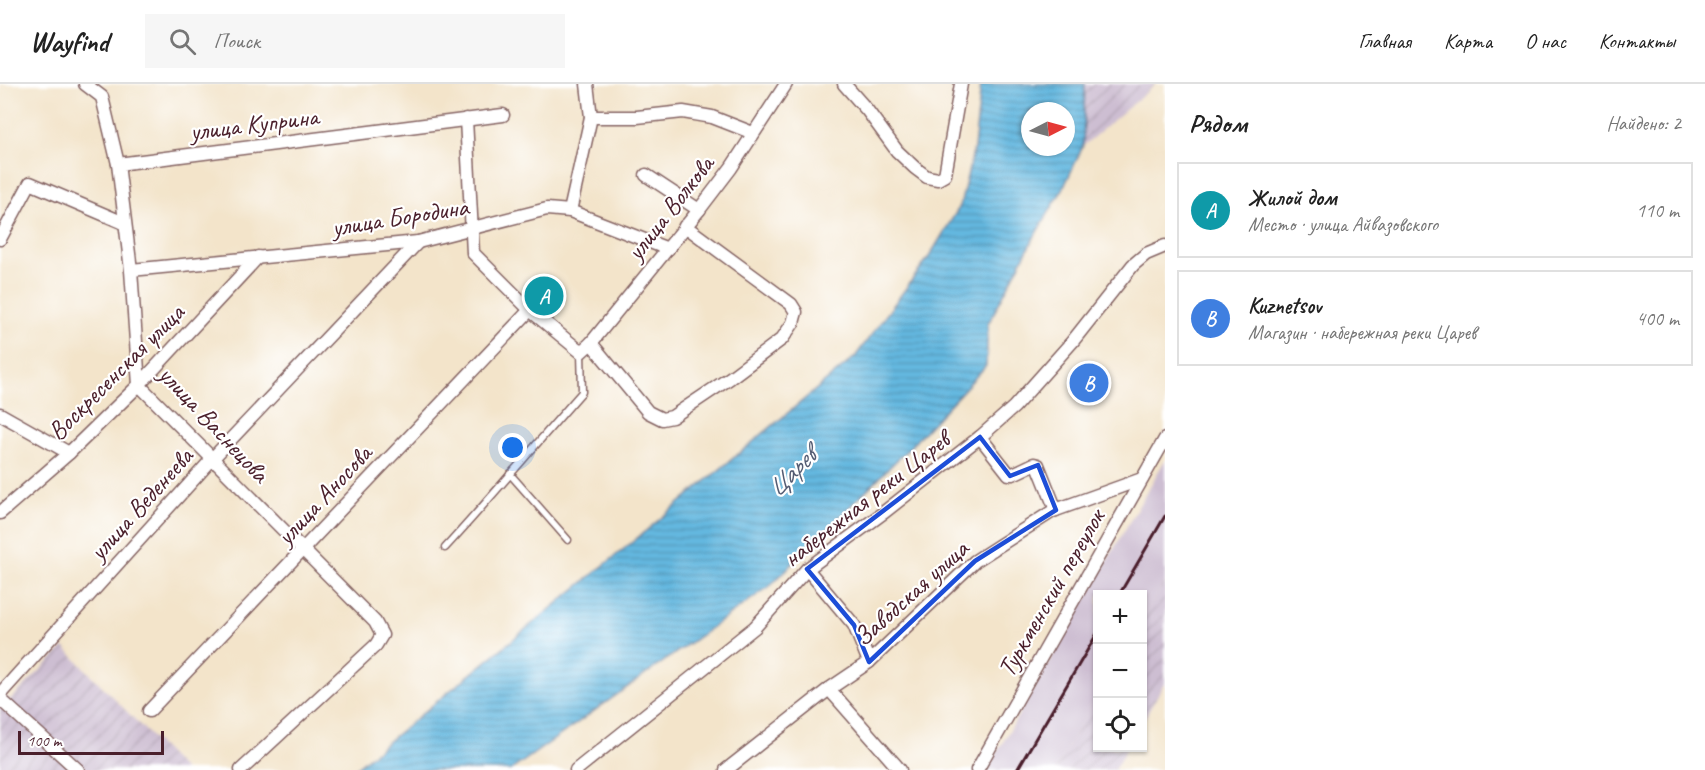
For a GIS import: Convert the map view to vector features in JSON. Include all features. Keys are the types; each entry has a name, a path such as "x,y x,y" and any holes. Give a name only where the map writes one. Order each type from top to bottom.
{"street":[{"name":"улица Васнецова","path":"85,84 102,97 118,164 131,270 139,385 375,622 382,635 376,645 241,770"},
{"path":"570,211 591,117 587,84"},
{"name":"улица Волкова","path":"581,352 591,343 699,210 731,168 786,84"},
{"path":"844,84 909,162 927,177 938,179 945,175 961,84"},
{"path":"591,117 637,117 683,112 712,117 753,134"},
{"name":"улица Куприна","path":"118,164 503,115"},
{"path":"466,119 473,253 530,310 581,352"},
{"path":"646,174 699,210"},
{"path":"0,239 30,183 124,223"},
{"name":"улица Бородина","path":"131,270 418,242 547,209 570,211 668,249"},
{"path":"591,343 648,412 662,419 672,417 782,339 793,323 796,312 791,304 685,226"},
{"name":"улица Веденеева","path":"0,694 213,458 418,242"},
{"name":"набережная реки Царев","path":"576,770 755,627 807,568 884,513 1014,407 1072,342 1133,265 1146,254 1165,246"},
{"name":"Воскресенская улица","path":"0,513 69,453 139,385 258,257"},
{"name":"улица Аносова","path":"149,711 530,310"},
{"path":"0,414 69,453"},
{"path":"980,437 1009,474 1034,464 1038,465 1056,510"},
{"name":"Туркменский переулок","path":"977,770 1165,439"},
{"name":"Заводская улица","path":"726,770 829,689 869,662 975,561 1056,510 1142,479"},
{"path":"807,568 854,625 869,662"},
{"path":"829,689 900,770"},
{"path":"0,699 78,770"}],"lane":[{"path":"445,548 499,490 510,474 582,392 581,352"},
{"path":"510,474 568,540"}],"highlighted area":[{"path":"980,437 1010,476 1038,465 1056,510 975,561 869,662 854,625 807,569"}],"shaded area":[{"path":"1085,84 1156,84 1083,146"},
{"path":"1165,460 1165,581 1147,611 1147,590 1093,590 1093,701 1055,770 987,770"},
{"path":"1165,581 1165,682 1147,714 1147,644 1147,611"},
{"path":"64,647 184,770 0,770 0,691 10,700"},
{"path":"1093,701 1093,752 1125,752 1114,770 1055,770"}],"water":[{"name":"Царев","path":"981,84 1085,84 1083,146 1063,189 1038,230 988,324 986,366 908,449 770,586 511,770 353,770 855,357 929,257 960,206 974,148"}],"railway":[{"path":"1122,590 1165,516"},
{"path":"1017,770 1093,641"}],"place":[{"name":"Жилой дом","path":"544,296"},
{"name":"Kuznetsov","path":"1089,383"}]}
